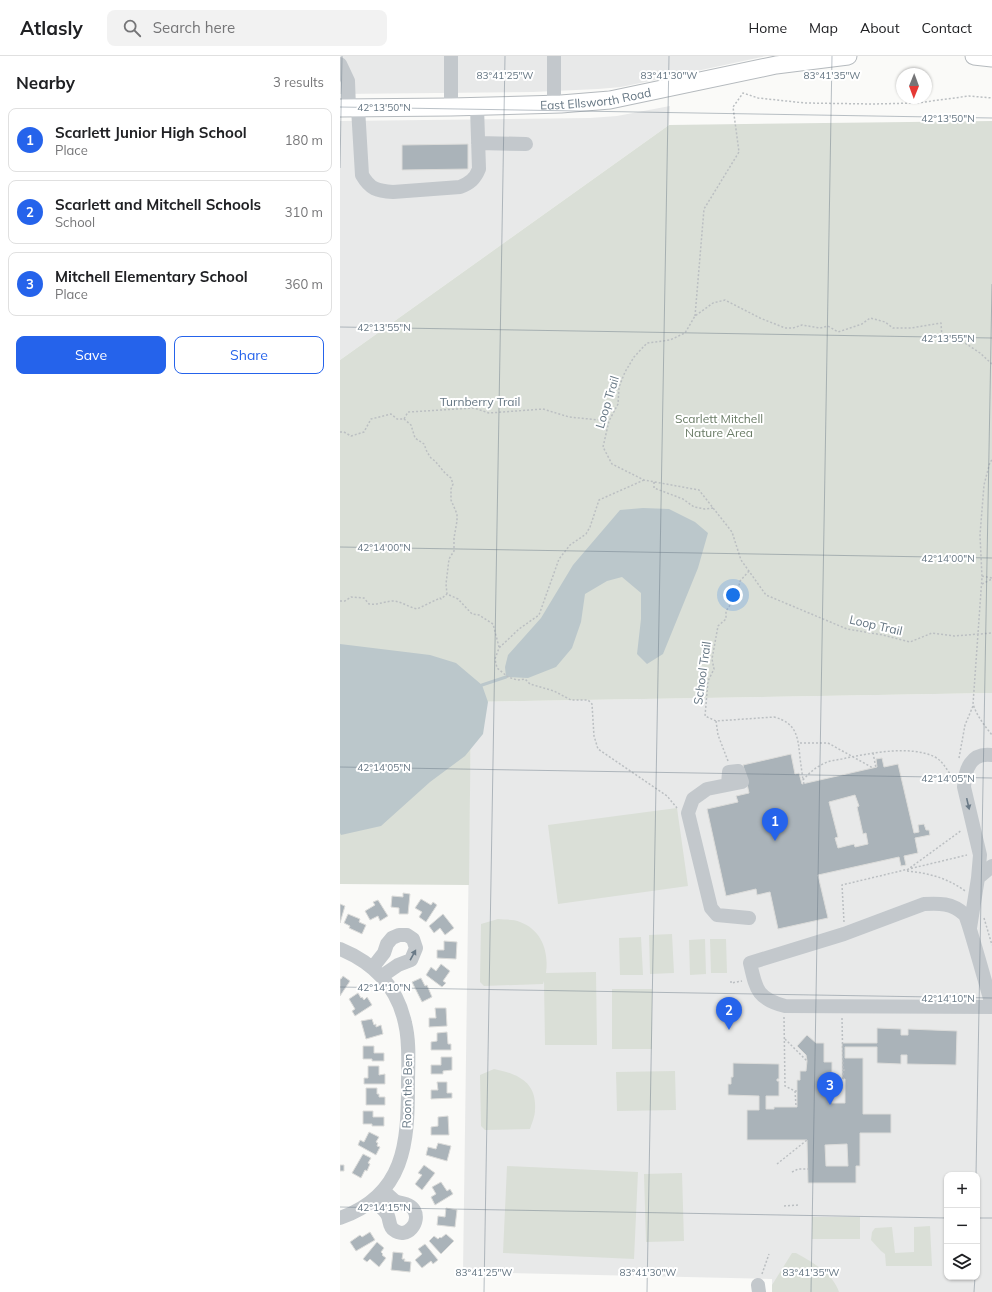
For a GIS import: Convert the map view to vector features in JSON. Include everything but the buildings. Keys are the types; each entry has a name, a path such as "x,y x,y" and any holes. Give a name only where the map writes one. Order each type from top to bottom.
{"main road":[{"name":"East Ellsworth Road","path":"349,108 554,105 610,100 776,65 848,56"},
{"path":"974,56 992,58"}],"street":[{"path":"451,56 451,107"},
{"path":"554,56 554,105"},
{"path":"340,64 348,81 349,108 362,175 367,184 374,188 384,191 448,188 460,187 470,182 477,175 478,169 477,107"},
{"path":"478,143 526,144"},
{"path":"969,930 978,878 980,855 964,787 965,775 967,768 973,760 985,754 992,755"},
{"path":"731,778 707,789 693,799 688,813 712,908 717,915 749,918"},
{"path":"978,878 992,866"},
{"path":"937,903 950,905 965,915 969,930 992,1006 842,1009 785,1006 771,1002 761,995 756,986 750,963 844,934 924,904 937,903"},
{"name":"Roon the Ben","path":"340,949 354,955 377,972 400,1005 406,1024 408,1050 408,1119 399,1161 393,1176 373,1201 340,1218"},
{"path":"373,1201 384,1209 388,1216 390,1225 394,1230 401,1233 408,1232 413,1228 416,1215 413,1209 408,1204 394,1200 383,1190"}],"path":[{"path":"695,316 704,209 739,152 733,107 743,93 758,98 805,103 917,103 969,96 992,98"},
{"name":"Loop Trail","path":"992,364 980,353 962,341 942,338 941,323 911,328 893,328 885,322 870,318 862,324 838,332 828,326 820,328 802,325 793,328 785,328 760,318 725,300 713,303 695,316 686,333 670,340 647,343 634,357 625,372 619,387 618,404 609,421 603,447 612,464 644,480 699,490 732,532 741,560 766,595 847,628 910,642 932,633 954,636 992,632"},
{"name":"Turnberry Trail","path":"404,419 408,412 474,408 489,413 543,409 569,417 609,421"},
{"path":"340,432 344,432 351,436 364,432 371,419 391,414 397,419 404,419 410,425 415,438 424,444 431,458 451,478 453,484 451,489 451,500 457,514 457,521 454,538 454,551 449,559 446,584 447,594"},
{"path":"958,761 964,732 973,704 982,584 980,528 984,485 990,462 992,460"},
{"path":"644,480 599,500 590,527 586,534 570,544 559,559 539,615 519,628 499,648 495,660 497,668 508,677 517,680 525,680 530,684 554,691 571,700 588,700 592,704 594,736 598,749 667,796 677,808 688,813"},
{"path":"654,482 654,488 683,499 694,507 705,509 713,508"},
{"name":"School Trail","path":"716,721 705,716 708,681 714,669 712,659 718,626 726,619 726,611 737,595 740,581 749,571"},
{"path":"982,576 992,578"},
{"path":"982,584 992,578"},
{"path":"340,601 345,601 351,597 364,598 369,604 376,605 392,601 406,604 417,609 440,598 441,599 447,594"},
{"path":"447,594 458,599 472,614 479,615 493,624 499,648"},
{"path":"973,704 976,712 992,734"},
{"path":"731,778 718,735 716,721 774,717 794,729 799,743 804,784"},
{"path":"799,743 828,743 875,768 873,753"},
{"path":"803,780 817,767 826,762 873,753 903,751 933,756 942,762 953,777"},
{"path":"905,871 965,828"},
{"path":"844,934 842,885 971,854"},
{"path":"905,871 923,873 942,878 959,886 969,894"},
{"path":"982,913 992,945"},
{"path":"731,981 731,983 736,983"},
{"path":"832,1093 835,1093 835,1088 843,1079 842,1009"},
{"path":"784,1015 785,1086 796,1091 797,1106"},
{"path":"784,1040 806,1061"},
{"path":"777,1164 808,1140"},
{"path":"792,1172 798,1169 808,1169"},
{"path":"784,1206 799,1205"},
{"path":"759,1288 769,1254"}],"shaded area":[{"path":"340,56 766,56 621,87 533,92 340,94"},
{"path":"670,106 669,125 340,360 340,121 590,118 617,116"},
{"path":"643,508 669,509 695,522 708,533 698,568 663,654 647,664 637,654 641,619 641,593 622,577 607,581 585,594 581,622 572,648 556,667 528,678 506,677 505,667 508,655 541,618 573,565 620,510"},
{"path":"340,644 430,655 456,663 482,685 488,702 483,734 465,756 430,782 381,826 341,835 340,833"},
{"path":"992,693 992,1292 772,1292 772,1279 463,1272 471,702"}],"green space":[{"name":"Scarlett Mitchell Nature Area","path":"992,121 992,693 471,702 469,885 340,884 340,360 669,125"},
{"path":"677,808 688,886 558,904 548,825"},
{"path":"498,919 518,921 534,930 539,936 545,950 547,965 546,973 596,972 597,1045 545,1045 544,981 543,984 484,986 480,982 481,924"},
{"path":"672,934 674,973 650,974 649,935"},
{"path":"641,937 643,975 620,975 619,938"},
{"path":"705,939 706,974 690,975 689,940"},
{"path":"710,939 726,939 727,973 711,973"},
{"path":"612,989 652,989 652,1049 612,1049"},
{"path":"494,1069 518,1077 529,1086 533,1092 535,1110 530,1129 485,1130 481,1126 480,1075"},
{"path":"675,1071 676,1110 617,1111 616,1072"},
{"path":"507,1166 638,1172 634,1259 503,1253"},
{"path":"682,1173 684,1241 646,1242 644,1174"},
{"path":"812,1217 860,1217 860,1239 812,1239"},
{"path":"930,1226 932,1266 886,1266 885,1254 871,1240 872,1232 875,1228 892,1227 895,1253 914,1252 914,1227"},
{"path":"792,1253 796,1253 809,1260 821,1269 832,1279 839,1292 772,1292 772,1285"}],"waterway":[{"path":"482,685 506,677"}],"place":[{"name":"Scarlett Junior High School","path":"775,841"},
{"name":"Scarlett and Mitchell Schools","path":"729,1030"},
{"name":"Mitchell Elementary School","path":"830,1105"}]}
